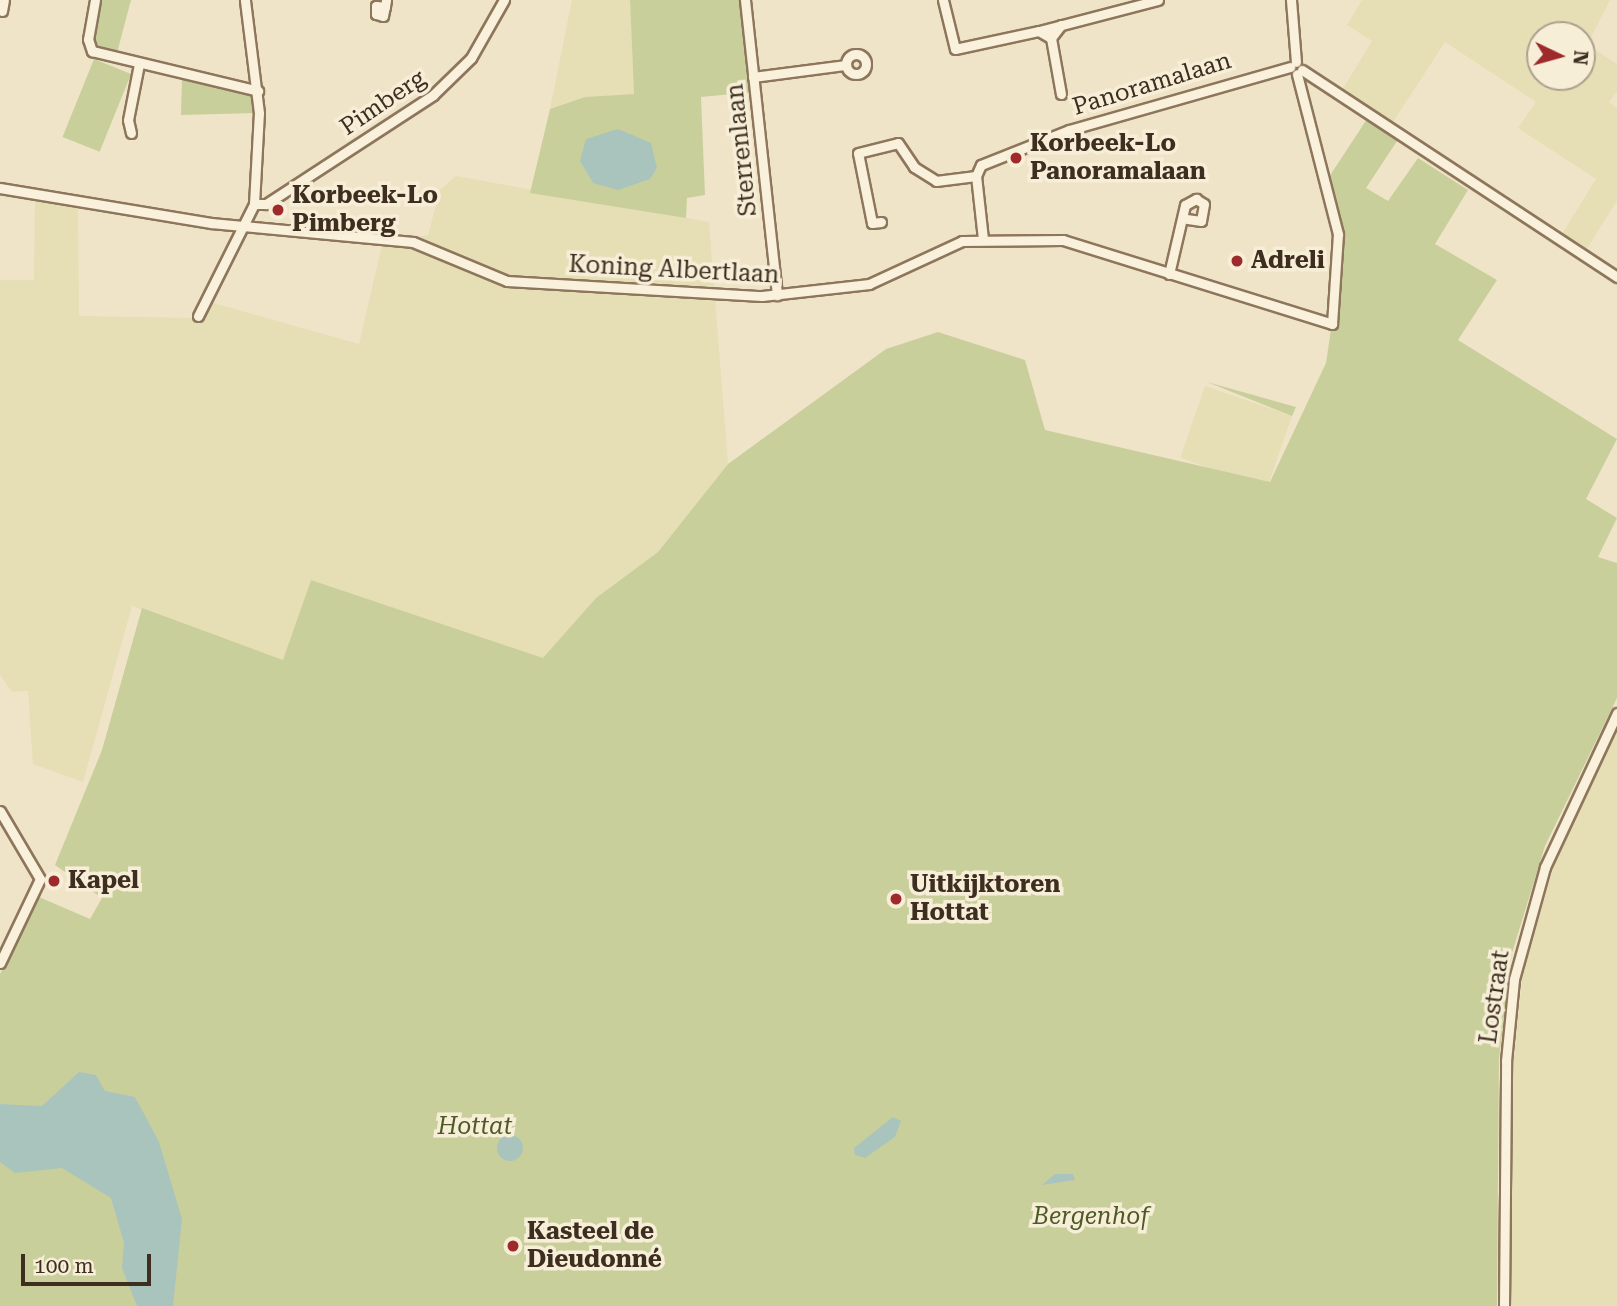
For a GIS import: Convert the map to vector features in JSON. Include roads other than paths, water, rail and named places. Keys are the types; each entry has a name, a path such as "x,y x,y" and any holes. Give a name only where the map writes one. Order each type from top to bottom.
{"street":[{"path":"2,10 4,0"},
{"path":"95,0 88,39 92,51 258,90"},
{"path":"198,316 254,204 258,90 245,0"},
{"name":"Pimberg","path":"254,204 266,204 433,95 471,58 504,0"},
{"name":"Sterrenlaan","path":"745,0 777,295"},
{"path":"943,0 955,49 1158,0"},
{"path":"1291,0 1296,68 1617,277"},
{"path":"1051,38 1061,25"},
{"path":"1039,30 1051,38 1061,94"},
{"path":"131,133 128,120 139,64"},
{"path":"753,77 846,65"},
{"name":"Panoramalaan","path":"976,176 986,163 1069,130 1296,68"},
{"name":"Koning Albertlaan","path":"0,188 242,225 426,244 507,281 777,295 869,284 955,243 983,239 1076,242 1169,274 1332,324 1338,233 1296,68"},
{"path":"881,222 872,223 858,153 898,142 914,167 936,181 976,176 983,239"},
{"path":"1169,274 1186,219"},
{"name":"Lostraat","path":"1504,1306 1506,1061 1514,979 1545,867 1617,713"},
{"path":"0,811 40,879 0,963"}],"water":[{"path":"618,129 651,143 657,168 650,179 618,190 593,183 580,161 586,139"},
{"path":"79,1072 96,1075 105,1091 135,1097 159,1142 182,1219 173,1306 137,1306 122,1268 124,1243 111,1198 62,1168 15,1173 0,1162 0,1104 42,1106"},
{"path":"893,1117 901,1121 895,1137 865,1158 855,1155 854,1148"},
{"path":"510,1135 519,1139 523,1148 519,1157 510,1161 501,1157 497,1148 501,1139"},
{"path":"1055,1174 1073,1174 1075,1180 1042,1185"}],"place":[{"name":"Korbeek-Lo Panoramalaan","path":"1016,158"},
{"name":"Korbeek-Lo Pimberg","path":"278,210"},
{"name":"Adreli","path":"1237,261"},
{"name":"Kapel","path":"54,881"},
{"name":"Uitkijktoren Hottat","path":"896,899"},
{"name":"Kasteel de Dieudonné","path":"513,1246"}],"park label":[{"name":"Hottat","path":"475,1127"},
{"name":"Bergenhof","path":"1091,1217"}]}
